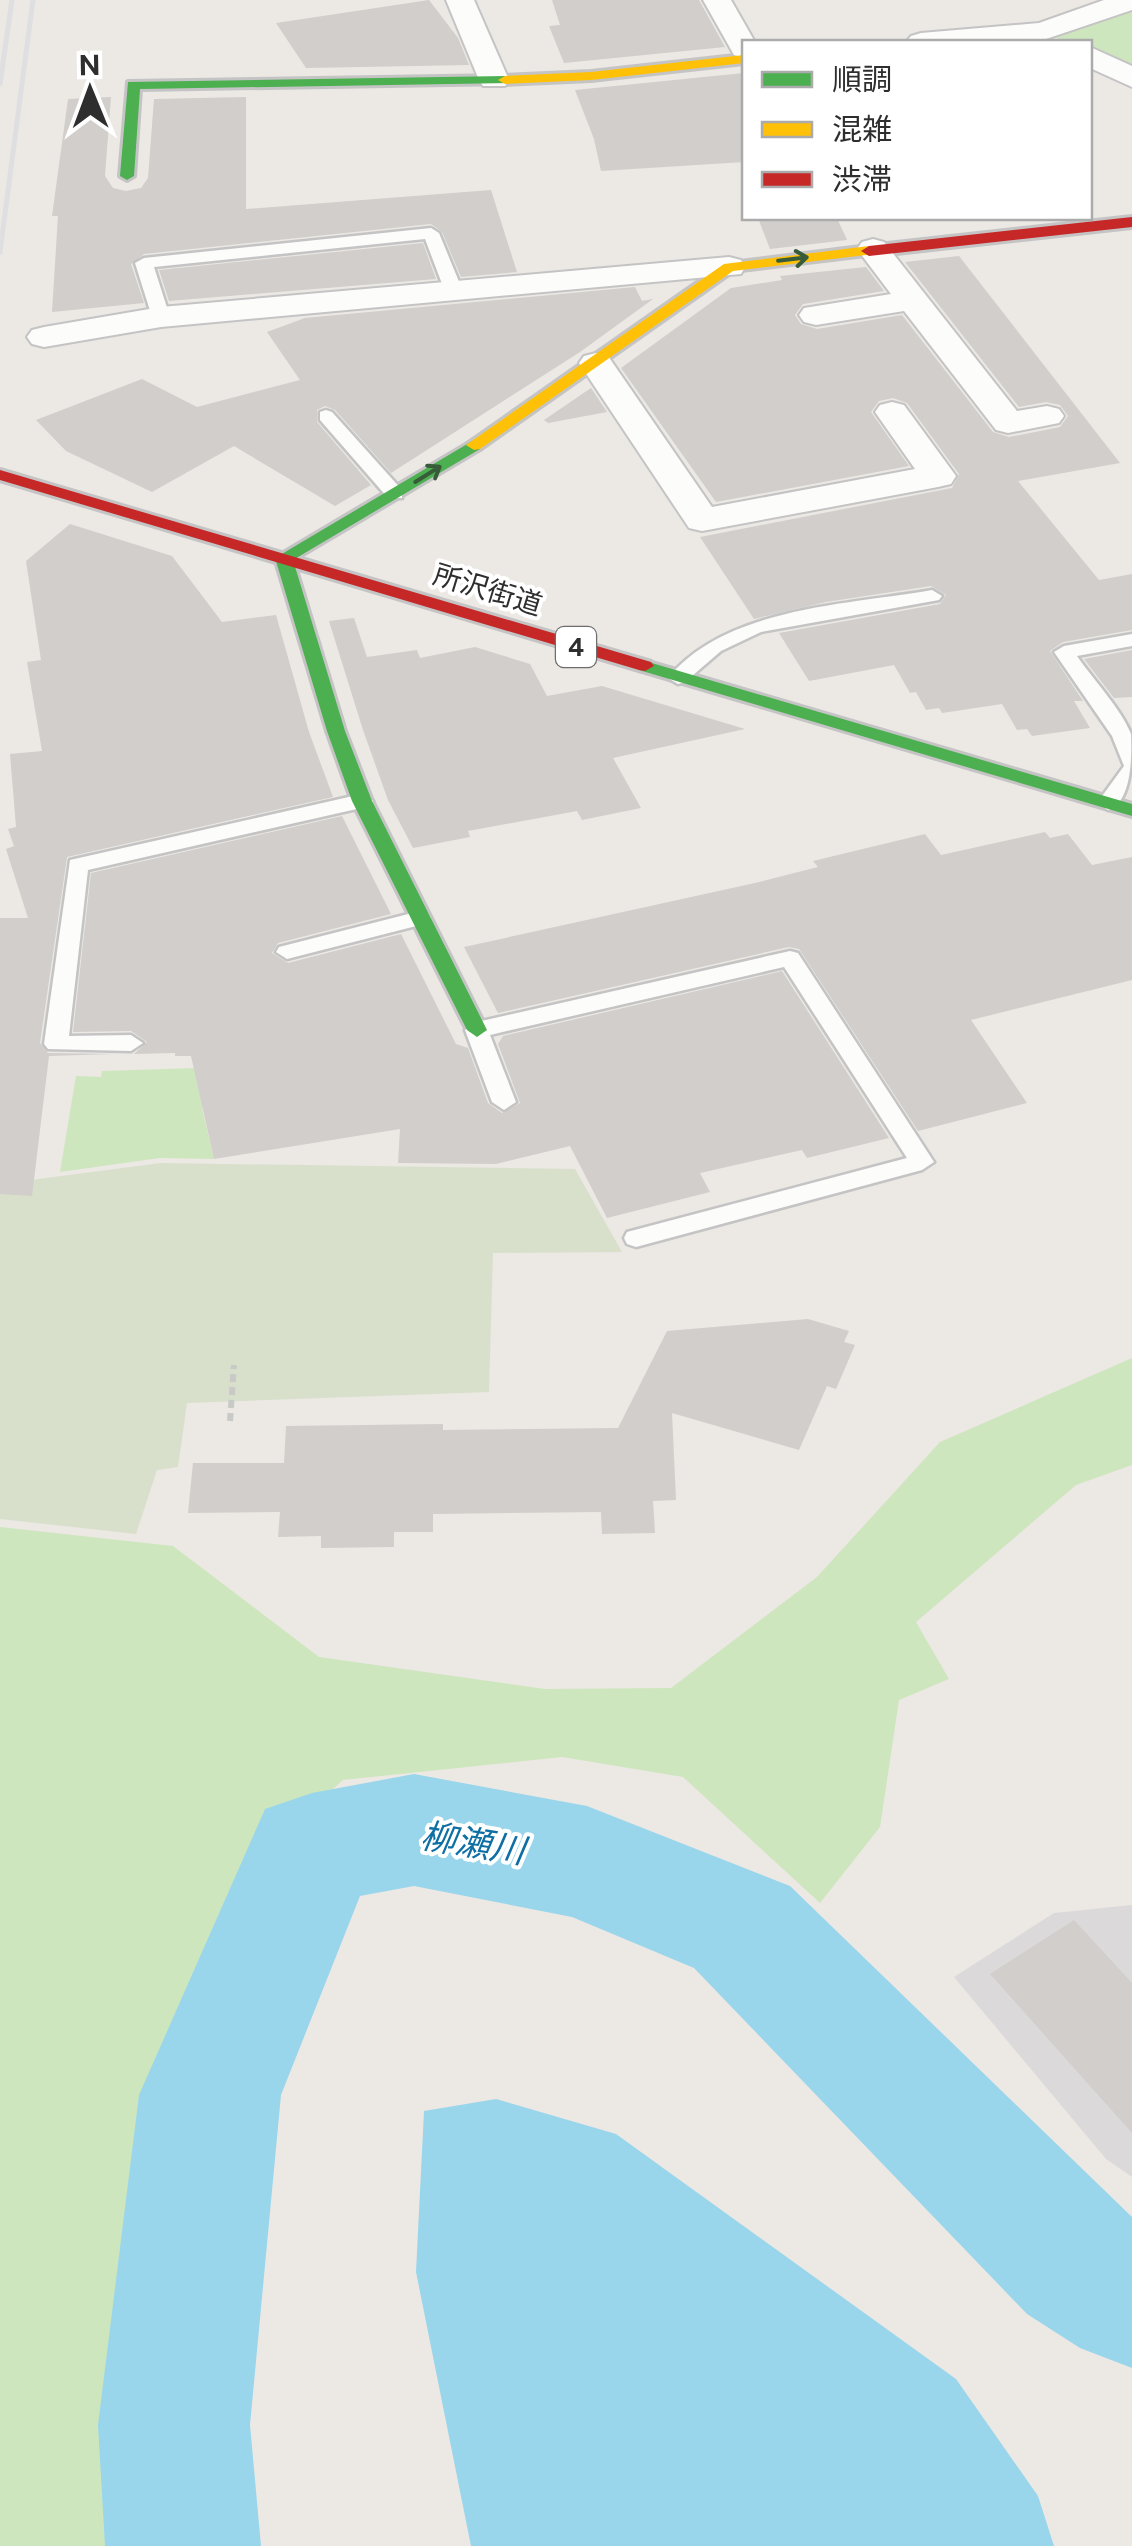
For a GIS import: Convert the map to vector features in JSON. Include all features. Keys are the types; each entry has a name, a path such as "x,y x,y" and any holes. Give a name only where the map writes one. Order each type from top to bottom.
{"street":[{"path":"460,0 494,80"},
{"path":"717,0 742,46"},
{"path":"974,40 1054,37 1132,0"},
{"path":"1092,57 1132,78"},
{"path":"127,176 133,85 590,76 742,58"},
{"path":"44,337 162,317 729,267 1132,222"},
{"path":"873,249 1008,423 1047,416"},
{"path":"477,1030 362,801 336,730 284,558 395,494 596,363 729,267"},
{"path":"816,315 914,300"},
{"path":"596,363 702,520 938,476 892,412"},
{"name":"所沢街道","path":"11,478 1132,810"}],"lane":[{"path":"162,317 144,263 431,233 453,289"},
{"path":"326,416 395,494"},
{"path":"678,678 714,647 756,627 932,596"},
{"path":"1108,802 1132,766 1122,736 1064,652 1132,640"},
{"path":"131,1043 56,1044 78,864 362,801"},
{"path":"287,952 420,918"},
{"path":"504,1102 477,1030 790,958 922,1162 636,1238"}],"path":[{"path":"230,1421 234,1365"}],"shaded area":[{"path":"1132,1905 1132,2177 1106,2159 954,1977 1054,1913"}],"green space":[{"path":"1132,0 1132,78 1092,57 1092,40 1061,40 1043,31"},
{"path":"228,1067 202,1108 214,1159 160,1158 60,1172 76,1076 101,1077 102,1071"},
{"path":"161,1163 575,1169 622,1252 493,1253 489,1392 187,1403 178,1467 157,1470 136,1534 0,1519 0,1184"},
{"path":"1132,1358 1132,1465 1076,1485 916,1622 949,1679 899,1700 880,1827 820,1903 683,1777 562,1757 343,1780 253,1861 181,2063 127,2449 134,2546 0,2546 0,1527 173,1546 319,1657 545,1689 671,1688 817,1577 940,1442"}],"water":[{"path":"496,2099 616,2134 956,2379 1038,2496 1054,2546 471,2546 416,2272 424,2111"}],"building":[{"path":"429,0 458,38 469,65 306,68 276,23"},
{"path":"552,0 699,0 725,47 564,63 549,26 560,25"},
{"path":"742,73 742,162 601,171 594,139 575,90"},
{"path":"111,97 105,176 113,188 141,188 148,178 154,99 246,97 246,209 491,190 517,272 461,277 442,232 431,224 144,254 131,264 144,303 52,312 58,216 52,216 68,99"},
{"path":"759,220 838,220 847,240 770,249"},
{"path":"423,243 436,279 169,301 159,270"},
{"path":"959,256 1120,463 1018,481 1099,580 1132,574 1132,630 1063,642 1050,651 1083,701 1074,701 1090,728 1032,736 1027,729 1017,730 1002,704 942,713 939,708 926,710 916,692 910,693 894,665 809,681 779,633 940,604 946,595 931,586 826,602 754,619 700,537 952,488 959,474 907,403 893,398 879,401 871,412 909,466 716,502 621,368 731,288 782,280 780,276 866,267 884,291 803,304 795,315 801,324 817,329 902,315 993,432 1009,437 1060,427 1068,416 1060,405 1046,402 1019,407 905,262"},
{"path":"635,287 642,301 653,299 580,352 391,473 335,410 325,406 317,410 317,422 371,485 335,506 234,446 152,492 66,451 36,420 142,379 197,407 300,380 267,332 305,318"},
{"path":"591,388 607,412 548,423 544,420"},
{"path":"70,524 172,556 222,622 276,615 309,732 333,797 67,857 40,1043 48,1053 114,1054 49,1056 32,1196 0,1194 0,918 28,918 6,849 14,846 8,829 16,827 10,754 42,751 27,662 41,660 26,561"},
{"path":"354,618 367,657 417,650 420,658 475,647 530,664 547,696 602,686 745,729 613,758 641,808 582,820 577,811 468,831 470,837 413,848 388,800 329,621"},
{"path":"1132,650 1132,697 1114,698 1084,659"},
{"path":"342,816 391,914 278,943 272,953 288,963 401,934 456,1044 468,1048 488,1103 502,1113 520,1103 498,1044 503,1036 782,971 889,1138 807,1158 802,1150 700,1173 710,1192 607,1218 570,1146 496,1164 398,1163 400,1129 214,1159 191,1056 134,1054 147,1042 131,1031 73,1032 91,873"},
{"path":"1045,832 1050,838 1068,834 1092,865 1132,857 1132,980 971,1020 1027,1103 918,1131 799,949 789,947 498,1013 464,947 755,883 818,867 813,861 925,834 941,855"},
{"path":"808,1319 849,1331 844,1342 855,1345 836,1389 827,1386 799,1450 672,1413 676,1500 653,1501 655,1533 602,1534 601,1512 433,1514 433,1532 394,1532 394,1547 321,1548 321,1536 278,1537 280,1512 188,1513 193,1463 284,1463 286,1426 443,1424 443,1430 618,1428 667,1331"},
{"path":"1074,1920 1132,1983 1132,2133 990,1974"}],"waterway":[{"name":"柳瀬川","path":"183,2546 174,2425 210,2095 312,1849 414,1830 587,1863 742,1927 1079,2265 1132,2298"}],"railway":[{"path":"0,84 12,0"},
{"path":"0,252 33,0"}],"traffic: fast":[{"path":"127,176 133,85 505,80"},
{"path":"474,445 284,558 336,731 362,801 477,1030"},
{"path":"645,666 1132,810"}],"traffic: slow":[{"path":"505,80 591,76 742,59"},
{"path":"474,445 729,267 869,251"}],"traffic: jam":[{"path":"869,251 1132,222"},
{"path":"0,475 645,666"}]}
